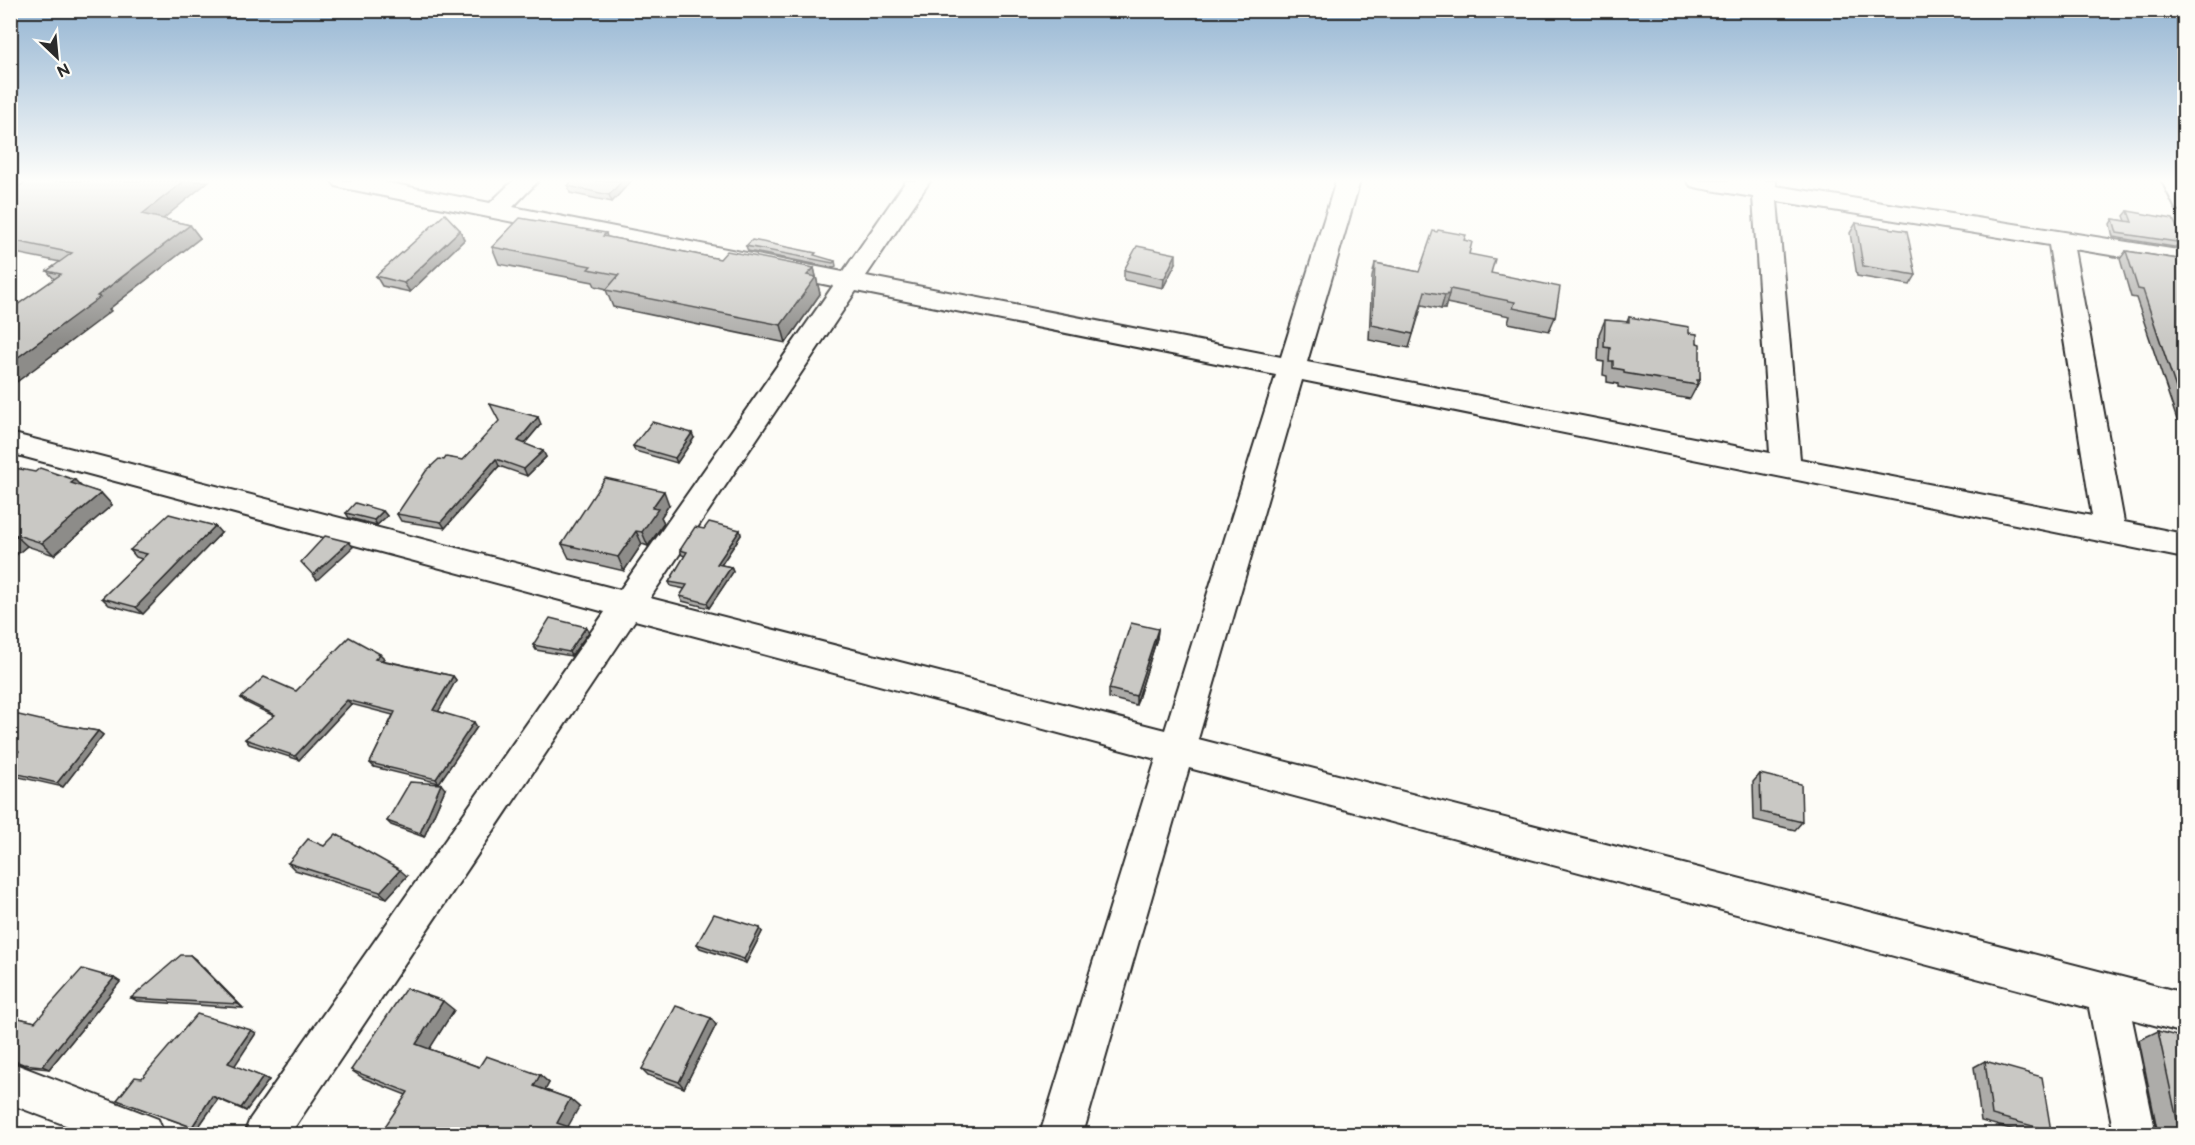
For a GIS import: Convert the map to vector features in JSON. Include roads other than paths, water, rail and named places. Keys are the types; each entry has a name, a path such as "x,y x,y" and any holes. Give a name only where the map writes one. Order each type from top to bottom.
{"street":[{"path":"612,234 2184,546"},
{"path":"265,1134 881,234"},
{"path":"1060,1134 1332,234"},
{"path":"1769,234 1786,467"},
{"path":"2035,234 2184,259"},
{"path":"2060,239 2110,531"},
{"path":"10,443 2184,1013"},
{"path":"2106,992 2135,1134"},
{"path":"10,1083 143,1134"}]}
